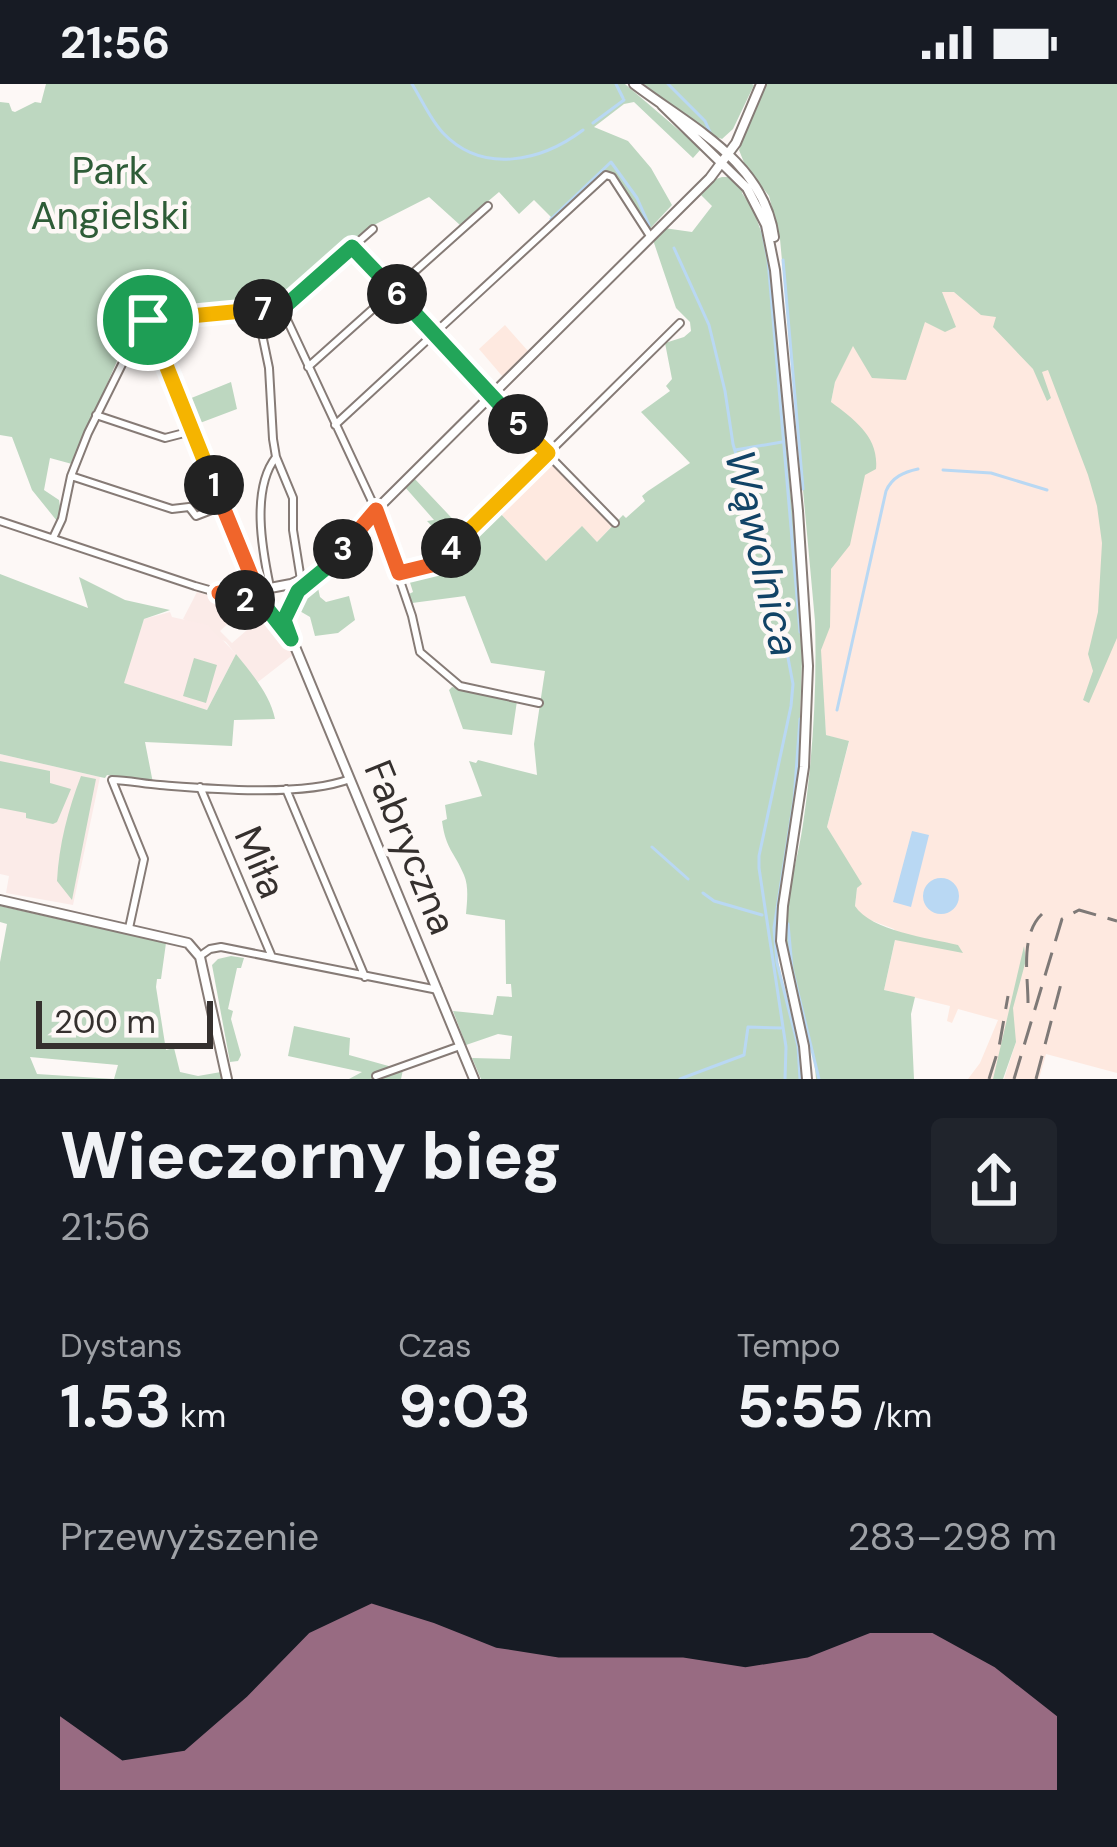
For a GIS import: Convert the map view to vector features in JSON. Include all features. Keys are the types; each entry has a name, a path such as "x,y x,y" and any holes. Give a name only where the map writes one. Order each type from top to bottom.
{"street":[{"path":"634,84 760,192 775,248 808,666 803,766 781,941 807,1079"},
{"path":"699,187 736,143 761,84"},
{"path":"710,178 749,111"},
{"path":"736,143 740,173"},
{"path":"219,593 302,583 317,574 699,187 719,174 740,173"},
{"path":"335,425 606,175 612,177 650,237"},
{"path":"308,367 488,206"},
{"path":"53,538 71,476 139,326 148,320 282,309 373,229"},
{"path":"352,247 615,523"},
{"path":"282,309 376,510 399,573 419,652 448,683 539,703"},
{"path":"0,521 282,617 289,613 302,583 293,498 276,457 268,368 256,310"},
{"path":"148,320 257,590"},
{"path":"399,573 436,564 680,323"},
{"path":"96,416 165,438 192,431"},
{"path":"267,610 264,598 270,588 262,539 263,477 276,457"},
{"path":"71,476 172,509 189,507 196,515 222,506"},
{"path":"283,584 293,589 295,599"},
{"name":"Fabryczna","path":"267,610 291,639"},
{"name":"Fabryczna","path":"289,613 284,622 474,1079"},
{"path":"129,928 144,859 112,783 115,779 155,785 286,789 324,787 350,779"},
{"name":"Miła","path":"200,787 272,957"},
{"path":"286,789 364,977"},
{"path":"0,900 182,940 200,956 227,1079"},
{"path":"200,956 234,950 437,990"},
{"path":"376,1076 460,1046"}],"shaded area":[{"path":"914,256 997,316 1117,441 1117,1073 1046,1054 1039,1079 1004,1079 1016,1042 1008,1022 993,1079 968,1079 998,1020 958,1009 952,1023 947,1021 950,1006 884,990 894,929 862,917 855,906 861,884 827,827 849,742 826,735 815,586 824,440 835,381 853,345"},
{"path":"505,325 528,351 503,377 479,349"},
{"path":"549,458 613,525 597,542 581,527 546,561 497,510"},
{"path":"197,592 247,606 220,631 232,643 262,617 294,654 258,682 226,642 183,619"},
{"path":"170,612 172,617 208,625 236,654 207,710 123,683 144,619"},
{"path":"0,754 100,777 73,905 6,893 9,876 0,874"}],"green space":[{"name":"Park Angielski","path":"46,84 625,84 701,149 693,158 634,102 624,104 594,127 628,141 651,168 672,205 645,234 608,176 555,221 534,200 519,214 499,192 460,225 429,197 372,226 282,305 140,319 72,464 50,458 44,490 59,500 57,521 32,490 12,437 0,435 0,102 9,103 15,112 41,103"},
{"path":"644,84 754,85 733,129 722,139 691,122"},
{"path":"765,84 1117,84 1117,638 1089,703 1083,700 1093,671 1088,654 1098,612 1102,543 1088,475 1048,370 1042,372 1051,398 1047,401 1033,369 993,327 996,317 981,315 954,292 942,292 956,327 945,332 925,322 906,380 872,378 853,346 835,382 831,402 869,438 876,469 865,475 850,545 831,569 830,627 821,650 826,735 849,741 827,827 862,884 855,906 863,915 902,932 958,945 963,953 895,940 884,990 915,997 911,1014 914,1079 816,1079 787,953 788,906 812,748 815,621 780,239 769,196 739,150"},
{"path":"722,177 730,177 744,190 768,251 797,562 802,661 798,774 776,940 801,1054 801,1079 481,1079 472,1058 510,1059 512,1036 498,1034 466,1045 453,1011 493,1015 497,996 512,997 511,984 506,984 505,920 466,914 466,880 442,821 447,819 445,805 482,796 469,761 537,775 534,744 545,671 491,663 465,596 412,603 407,573 438,567 497,510 546,561 582,526 597,542 623,515 626,518 645,501 642,496 690,463 641,412 670,391 665,343 691,331 690,322 676,308 653,240 664,228 692,232 712,206 701,195"},
{"path":"231,382 237,409 192,426 184,401"},
{"path":"413,477 464,531 450,545 404,486"},
{"path":"0,574 88,608 79,577 125,600 170,610 144,619 124,683 207,710 236,654 265,693 275,719 234,720 232,746 145,742 153,783 105,778 0,754"},
{"path":"316,579 326,602 349,596 355,620 338,633 315,636 310,617 298,610"},
{"path":"194,658 217,665 206,703 183,696"},
{"path":"449,690 517,701 512,735 463,729"},
{"path":"0,761 50,771 50,783 71,789 57,822 0,808"},
{"path":"81,776 96,779 72,900 57,881 65,827"},
{"path":"0,906 166,943 156,987 166,1050 174,1048 180,1072 198,1076 221,1072 223,1079 114,1079 0,1079 0,962 7,924 0,922","holes":["30,1057 118,1065 114,1079 37,1074"]},
{"path":"1024,946 1026,960 1013,1008 1016,1042 1003,1079 993,1079"},
{"path":"231,956 244,958 237,968 228,1009 233,1011 241,1055 230,1062 212,965"},
{"path":"294,1026 350,1038 349,1055 403,1070 401,1079 349,1079 362,1072 288,1056"}],"water":[{"path":"912,831 929,835 911,907 893,902"},
{"path":"941,878 954,883 959,896 954,909 941,914 928,909 923,896 928,883"}],"waterway":[{"path":"412,84 443,133 476,155 494,159 531,156 583,130"},
{"path":"616,84 623,98"},
{"path":"668,84 710,132"},
{"path":"593,123 624,100"},
{"path":"551,219 611,162 637,198 649,225"},
{"path":"761,224 800,632"},
{"name":"Wąwolnica","path":"674,248 709,325 733,444 769,568 793,684 759,856 786,1047 785,1079"},
{"path":"783,260 803,489"},
{"path":"735,450 782,442"},
{"path":"837,710 886,491 899,476 918,469"},
{"path":"943,470 991,473 1047,490"},
{"path":"800,719 794,800 774,928 777,963 798,1046 800,1079"},
{"path":"652,847 688,879"},
{"path":"703,893 714,901 762,915"},
{"path":"788,924 792,968 819,1079"},
{"path":"680,1079 744,1055 748,1027 781,1028"}],"railway":[{"path":"1014,1079 1062,919 1079,910 1117,921"},
{"path":"1028,1003 1028,944 1042,914"},
{"path":"1036,1079 1062,980"},
{"path":"989,1079 1008,996"}],"route":[{"path":"352,247 548,453 436,564 399,573 376,510 332,561 298,591 284,620 291,639 265,606 219,593 257,590 148,320 282,309 352,247"}]}
